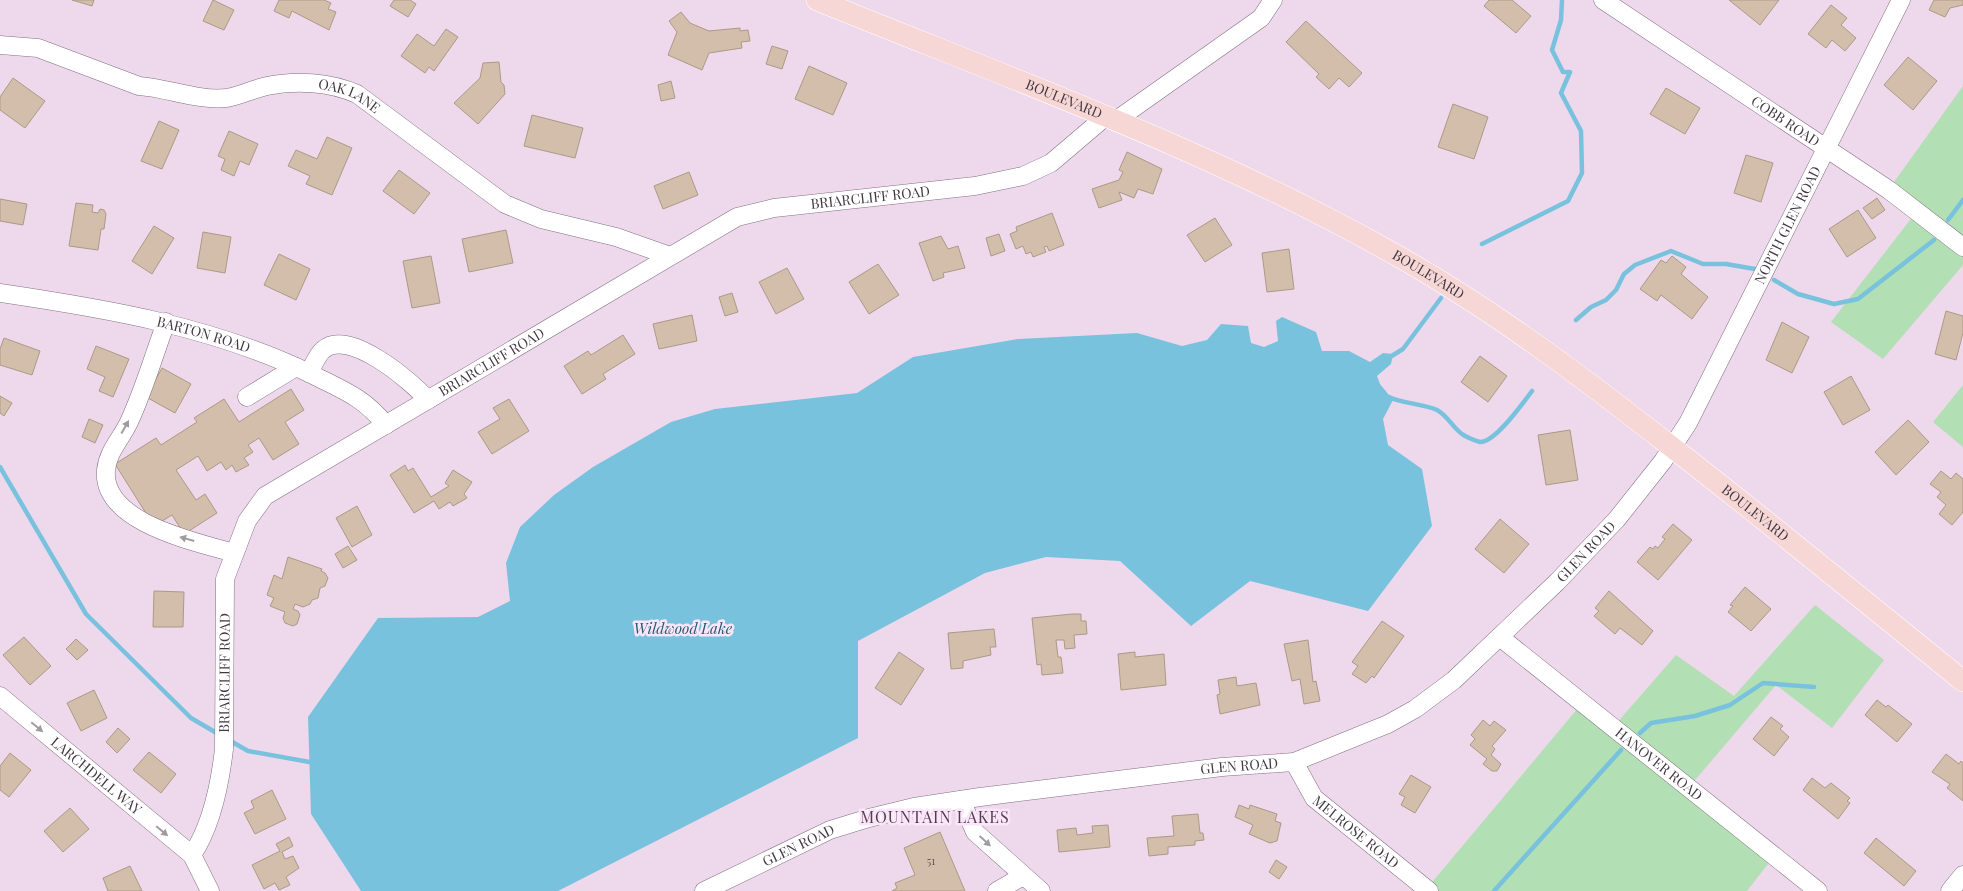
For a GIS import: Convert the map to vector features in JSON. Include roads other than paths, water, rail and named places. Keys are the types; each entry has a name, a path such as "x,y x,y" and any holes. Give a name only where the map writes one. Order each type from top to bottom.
{"main road":[{"name":"BOULEVARD","path":"817,0 1110,119 1248,178 1332,220 1405,260 1485,309 1563,362 1671,446 1963,681"}],"street":[{"name":"BRIARCLIFF ROAD","path":"192,855 202,840 222,774 225,723 225,579 247,521 264,496 737,217 759,211 975,186 1023,176 1051,163 1110,119 1261,18 1273,0"},
{"name":"COBB ROAD","path":"1603,0 1889,190 1963,247"},
{"name":"NORTH GLEN ROAD","path":"1671,446 1688,423 1901,0"},
{"name":"OAK LANE","path":"0,45 38,48 139,86 157,87 205,97 227,98 286,82 341,87 356,94 505,204 521,212 616,237 670,256"},
{"name":"BARTON ROAD","path":"0,293 72,304 166,322 246,346 302,370 370,406 386,424"},
{"path":"166,322 129,422 108,458 106,472 108,487 126,510 154,530 234,553"},
{"path":"247,396 302,370 323,350 341,343 352,346 398,372 428,400"},
{"name":"GLEN ROAD","path":"704,891 830,830 914,807 1222,767 1294,762 1379,728 1415,709 1454,680 1501,638 1617,519 1662,461 1671,446"},
{"name":"HANOVER ROAD","path":"1501,638 1818,891"},
{"name":"LARCHDELL WAY","path":"0,696 192,855"},
{"name":"MELROSE ROAD","path":"1294,762 1314,798 1429,891"},
{"path":"961,800 975,832 1022,876 1042,891"},
{"path":"192,855 210,891"},
{"path":"1950,891 1963,875"},
{"path":"997,891 1022,876"}],"water":[{"name":"Wildwood Lake","path":"1282,317 1316,332 1322,351 1349,351 1370,362 1383,353 1393,354 1391,364 1377,376 1380,384 1393,400 1383,419 1388,445 1422,469 1432,526 1368,611 1250,581 1191,626 1120,561 1046,557 985,573 858,641 858,738 558,891 361,891 311,814 308,717 378,618 478,617 510,601 506,563 520,527 554,495 593,467 671,422 715,409 857,393 913,357 1018,339 1137,333 1182,346 1207,340 1221,324 1248,326 1251,343 1264,347 1278,341 1276,321"}],"waterway":[{"path":"1482,244 1568,201 1582,173 1581,131 1561,93 1570,72 1563,72 1552,50 1561,20 1562,0"},
{"path":"1948,220 1963,200"},
{"path":"1774,280 1798,294 1834,304 1858,299 1934,240"},
{"path":"1576,320 1591,307 1606,300 1616,290 1624,274 1635,265 1671,251 1703,264 1726,264 1755,269"},
{"path":"1390,357 1403,349 1441,298"},
{"path":"1389,397 1437,410 1462,434 1480,442 1486,441 1501,429 1516,413 1532,391"},
{"path":"0,467 86,614 191,718 220,735"},
{"path":"1640,733 1651,723 1695,716 1730,705 1763,683 1814,687"},
{"path":"229,740 248,751 315,763"},
{"path":"1494,891 1621,750"}],"district":[{"name":"MOUNTAIN LAKES","path":"935,817"}]}
